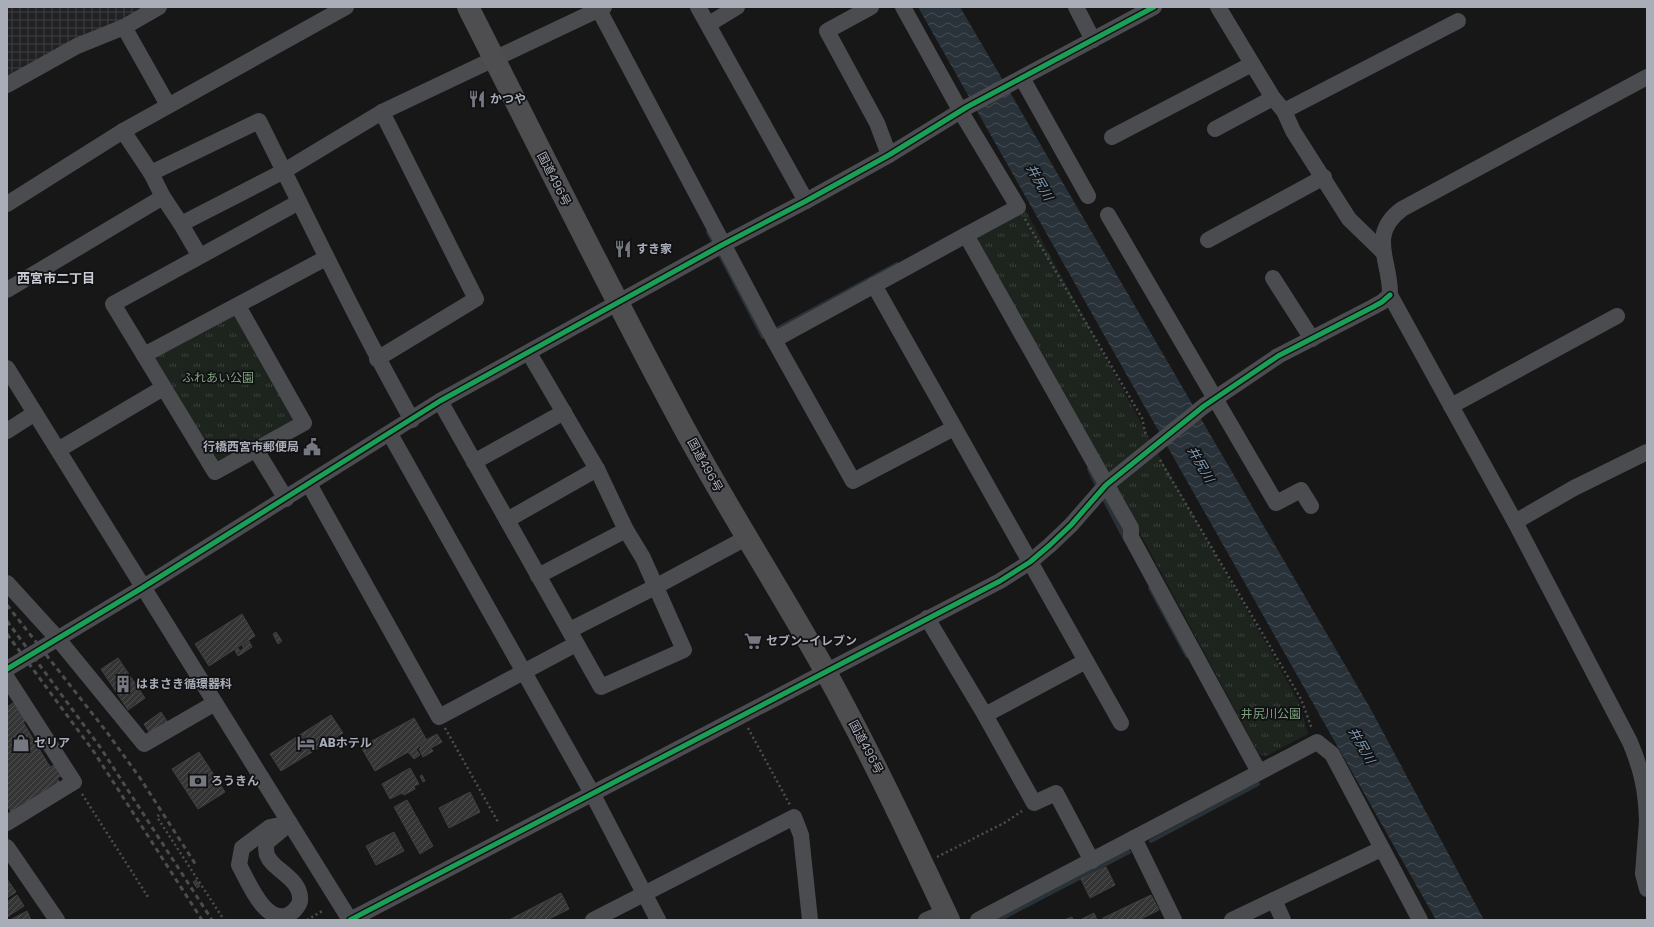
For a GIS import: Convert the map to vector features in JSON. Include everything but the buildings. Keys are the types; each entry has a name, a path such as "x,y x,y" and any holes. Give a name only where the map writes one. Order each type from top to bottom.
{"highway":[{"name":"国道496号","path":"468,7 580,230 676,414 746,538 826,672 877,767 922,864 940,917"}],"street":[{"path":"7,85 77,46 124,27 159,7"},
{"path":"7,204 123,131 346,7"},
{"path":"698,7 806,201"},
{"path":"708,24 737,7"},
{"path":"871,7 849,12 826,32 877,123 889,155"},
{"path":"774,340 1018,207 964,110 903,7"},
{"path":"1076,7 1094,40"},
{"path":"7,669 142,588 390,434 440,401 530,353 618,302 722,245 806,201 889,155 964,110 1154,7"},
{"path":"1218,7 1273,98 1284,111 1293,131 1324,177 1349,220 1382,251"},
{"path":"181,224 284,170 382,112 478,65 495,60 601,8 722,245 853,481 954,428"},
{"path":"1284,111 1458,21"},
{"path":"124,27 168,106"},
{"path":"1112,137 1252,64"},
{"path":"1647,77 1402,209 1392,217 1386,227 1382,251 1390,287 1390,295 1516,522 1630,742 1641,770 1646,800 1647,821 1643,874 1647,889"},
{"path":"1020,79 1088,196"},
{"path":"1215,129 1273,98"},
{"path":"377,359 476,299 382,112"},
{"path":"150,173 259,121 377,359 412,420"},
{"path":"123,131 150,173 162,197 181,224 199,255"},
{"path":"1208,240 1324,177"},
{"path":"7,290 162,197"},
{"path":"238,306 304,422 215,472 113,304 199,255 299,202"},
{"path":"1108,214 1210,402 1276,503 1301,490 1311,506"},
{"path":"966,235 1131,528 1131,537 1259,772"},
{"path":"144,355 326,258"},
{"path":"1274,278 1312,339"},
{"path":"874,285 1121,723"},
{"path":"7,368 142,588 350,920 1000,581 1030,562 1071,525 1106,485 1210,402 1278,356 1382,302 1390,295"},
{"path":"1451,406 1617,316"},
{"path":"440,401 601,687 684,650 642,558 626,530 597,470 530,353"},
{"path":"58,450 163,388"},
{"path":"474,462 564,412"},
{"path":"7,431 35,413"},
{"path":"390,434 592,793 658,920"},
{"path":"256,450 286,498"},
{"path":"1516,522 1574,488 1647,452"},
{"path":"507,520 597,470"},
{"path":"308,484 439,717 524,673 573,637 655,587 746,538"},
{"path":"538,576 626,530"},
{"path":"7,583 58,639 144,744 215,703"},
{"path":"927,618 985,715 1034,803 1056,793 1092,860"},
{"path":"985,715 1086,661"},
{"path":"7,678 74,782 7,823"},
{"path":"978,920 1317,742 1332,754 1381,849 1420,920"},
{"path":"593,920 794,816 801,835 810,920"},
{"path":"290,823 266,843 267,856 293,882 298,891 300,902 296,909 288,915 272,915 263,907 239,865 242,848 270,827 290,823"},
{"path":"1134,838 1174,920"},
{"path":"7,847 57,920"},
{"path":"1232,920 1381,849"},
{"path":"1274,900 1283,920"}],"path":[{"path":"1018,207 1142,418 1153,447 1301,699 1317,742"},
{"path":"742,716 794,816"},
{"path":"439,717 498,822"},
{"path":"74,782 148,897"},
{"path":"922,864 1006,822 1034,803"},
{"path":"159,816 157,817 224,920"},
{"path":"306,920 324,910"}],"shaded area":[{"path":"7,7 159,7 7,85"}],"green space":[{"name":"井尻川公園","path":"1025,209 1153,445 1299,702 1308,734 1266,756 1259,754 1101,461 977,243 979,235"},
{"name":"ふれあい公園","path":"233,315 239,318 293,417 292,423 217,465 154,362 156,356"}],"water":[{"name":"井尻川","path":"918,7 960,7 1369,706 1484,920 1436,920"}],"waterway":[{"path":"708,232 715,245"},
{"path":"718,251 763,337 767,334"},
{"path":"773,331 897,264"},
{"path":"1089,469 1098,488"},
{"path":"1102,495 1125,539"},
{"path":"1150,588 1187,656"},
{"path":"1151,841 1258,784 1255,779"},
{"path":"999,920 1129,852"}],"railway":[{"path":"7,605 106,731 140,778 196,865"},
{"path":"7,621 100,747 212,920"},
{"path":"7,634 94,752 202,920"}],"cycle path":[{"path":"7,669 142,588 440,401 722,245 889,155 967,107 1154,7"},
{"path":"350,920 1000,581 1030,562 1050,545 1071,525 1106,485 1204,406 1278,356 1373,307 1390,295"}],"place":[{"name":"かつや","path":"477,99"},
{"name":"すき家","path":"623,249"},
{"name":"行橋西宮市郵便局","path":"312,447"},
{"name":"セブン-イレブン","path":"753,641"},
{"name":"はまさき循環器科","path":"123,684"},
{"name":"セリア","path":"21,743"},
{"name":"ABホテル","path":"306,743"},
{"name":"ろうきん","path":"198,781"}],"district":[{"name":"西宮市二丁目","path":"56,278"}]}
